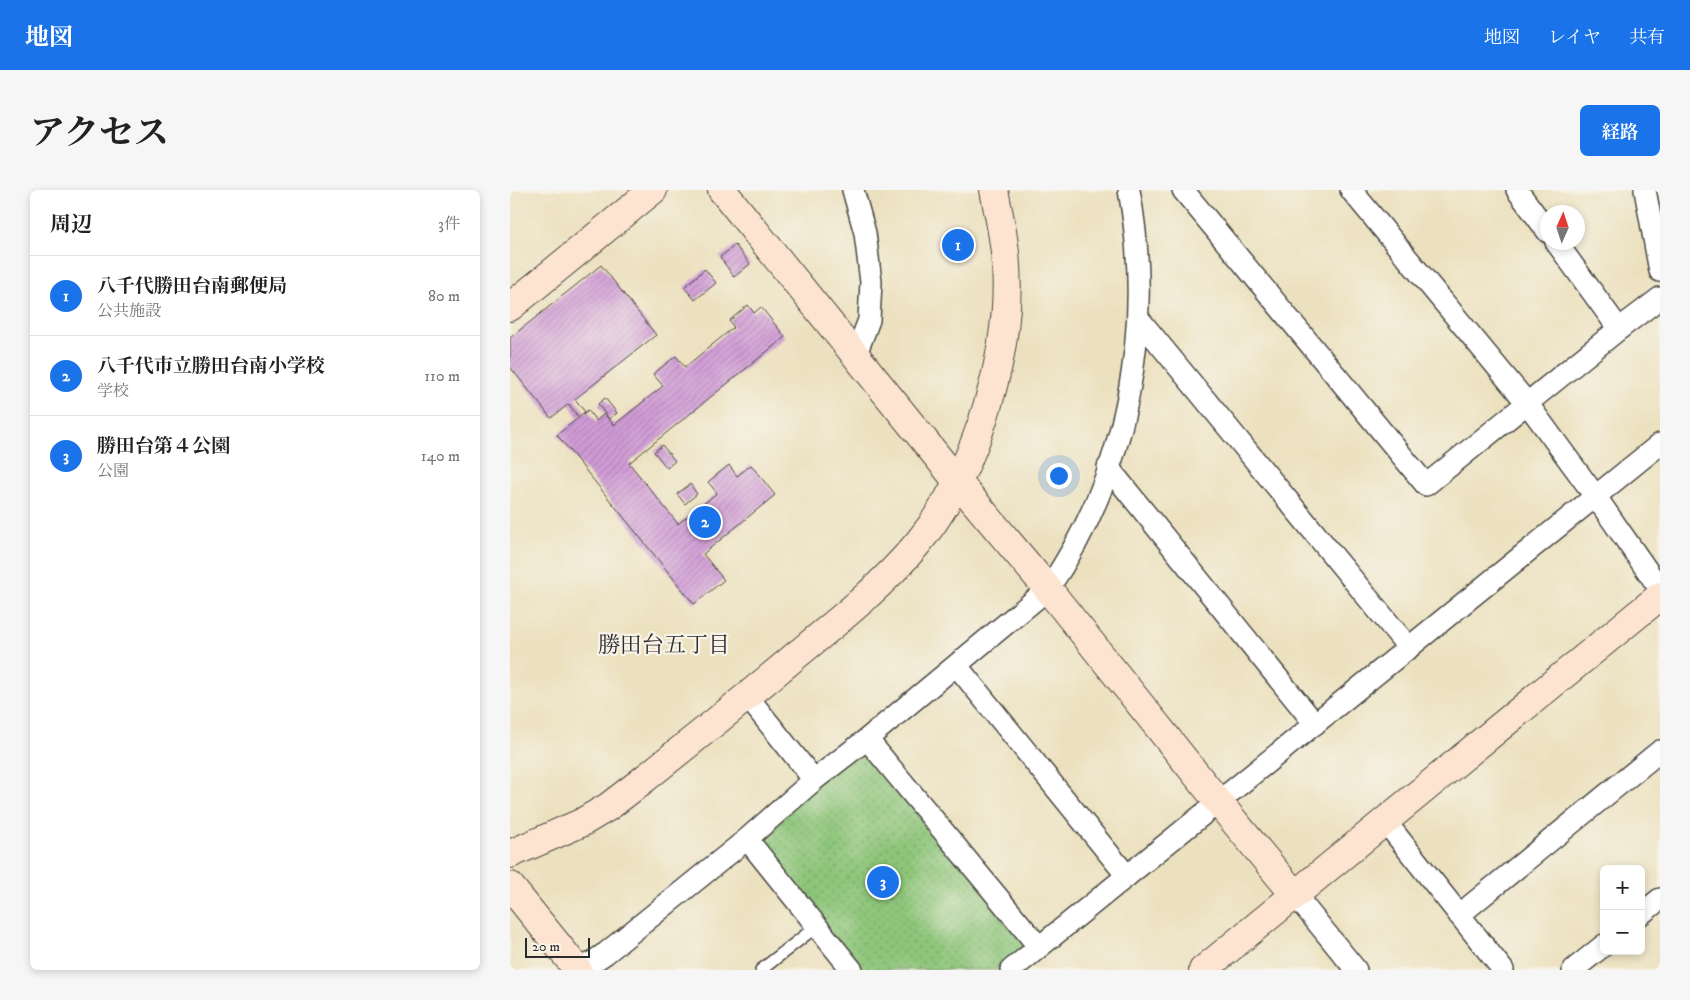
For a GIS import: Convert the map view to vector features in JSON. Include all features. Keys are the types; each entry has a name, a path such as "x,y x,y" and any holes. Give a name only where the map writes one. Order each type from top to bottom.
{"street":[{"path":"510,307 653,190"},
{"path":"722,190 1356,970"},
{"path":"853,190 865,233 871,282 869,320 856,354"},
{"path":"510,854 581,823 638,784 871,594 919,542 939,514 971,451 984,414 1004,335 1005,254 994,190"},
{"path":"510,886 580,970 606,953 747,839 814,780 957,666 1048,589 1082,535 1121,431 1128,398 1139,319 1138,246 1129,190"},
{"path":"1183,190 1426,485 1660,298"},
{"path":"1351,190 1527,403 1660,589"},
{"path":"1517,190 1540,221"},
{"path":"1645,190 1660,271"},
{"path":"1562,250 1619,329"},
{"path":"1139,319 1409,648"},
{"path":"1011,970 1660,444"},
{"path":"1108,466 1315,724"},
{"path":"1203,970 1660,596"},
{"path":"957,666 1127,876"},
{"path":"747,696 814,780"},
{"path":"867,739 1038,947"},
{"path":"1459,915 1660,751"},
{"path":"1385,821 1503,970"},
{"path":"747,839 852,970"},
{"path":"1645,911 1660,899"},
{"path":"1573,970 1600,948"}],"lane":[{"path":"761,970 817,926"}],"green space":[{"path":"867,739 1039,947 1011,970 852,970 747,839"}],"building":[{"path":"735,245 750,264 734,277 720,257"},
{"path":"601,265 656,335 575,399 585,412 578,417 569,404 551,418 510,367 510,338"},
{"path":"705,269 716,283 695,300 684,287"},
{"path":"748,305 754,313 761,307 785,337 629,463 678,524 717,493 708,482 729,465 737,476 751,465 775,495 703,554 724,580 694,604 557,435 588,410 596,421 604,414 614,425 663,386 653,374 676,356 685,367 734,327 729,321"},
{"path":"605,398 617,413 609,419 598,404"},
{"path":"662,445 675,461 667,468 654,452"},
{"path":"690,484 697,494 685,504 677,494"}],"place":[{"name":"八千代勝田台南郵便局","path":"958,245"},
{"name":"八千代市立勝田台南小学校","path":"705,522"},
{"name":"勝田台第４公園","path":"883,882"}],"district":[{"name":"勝田台五丁目","path":"664,645"}]}
